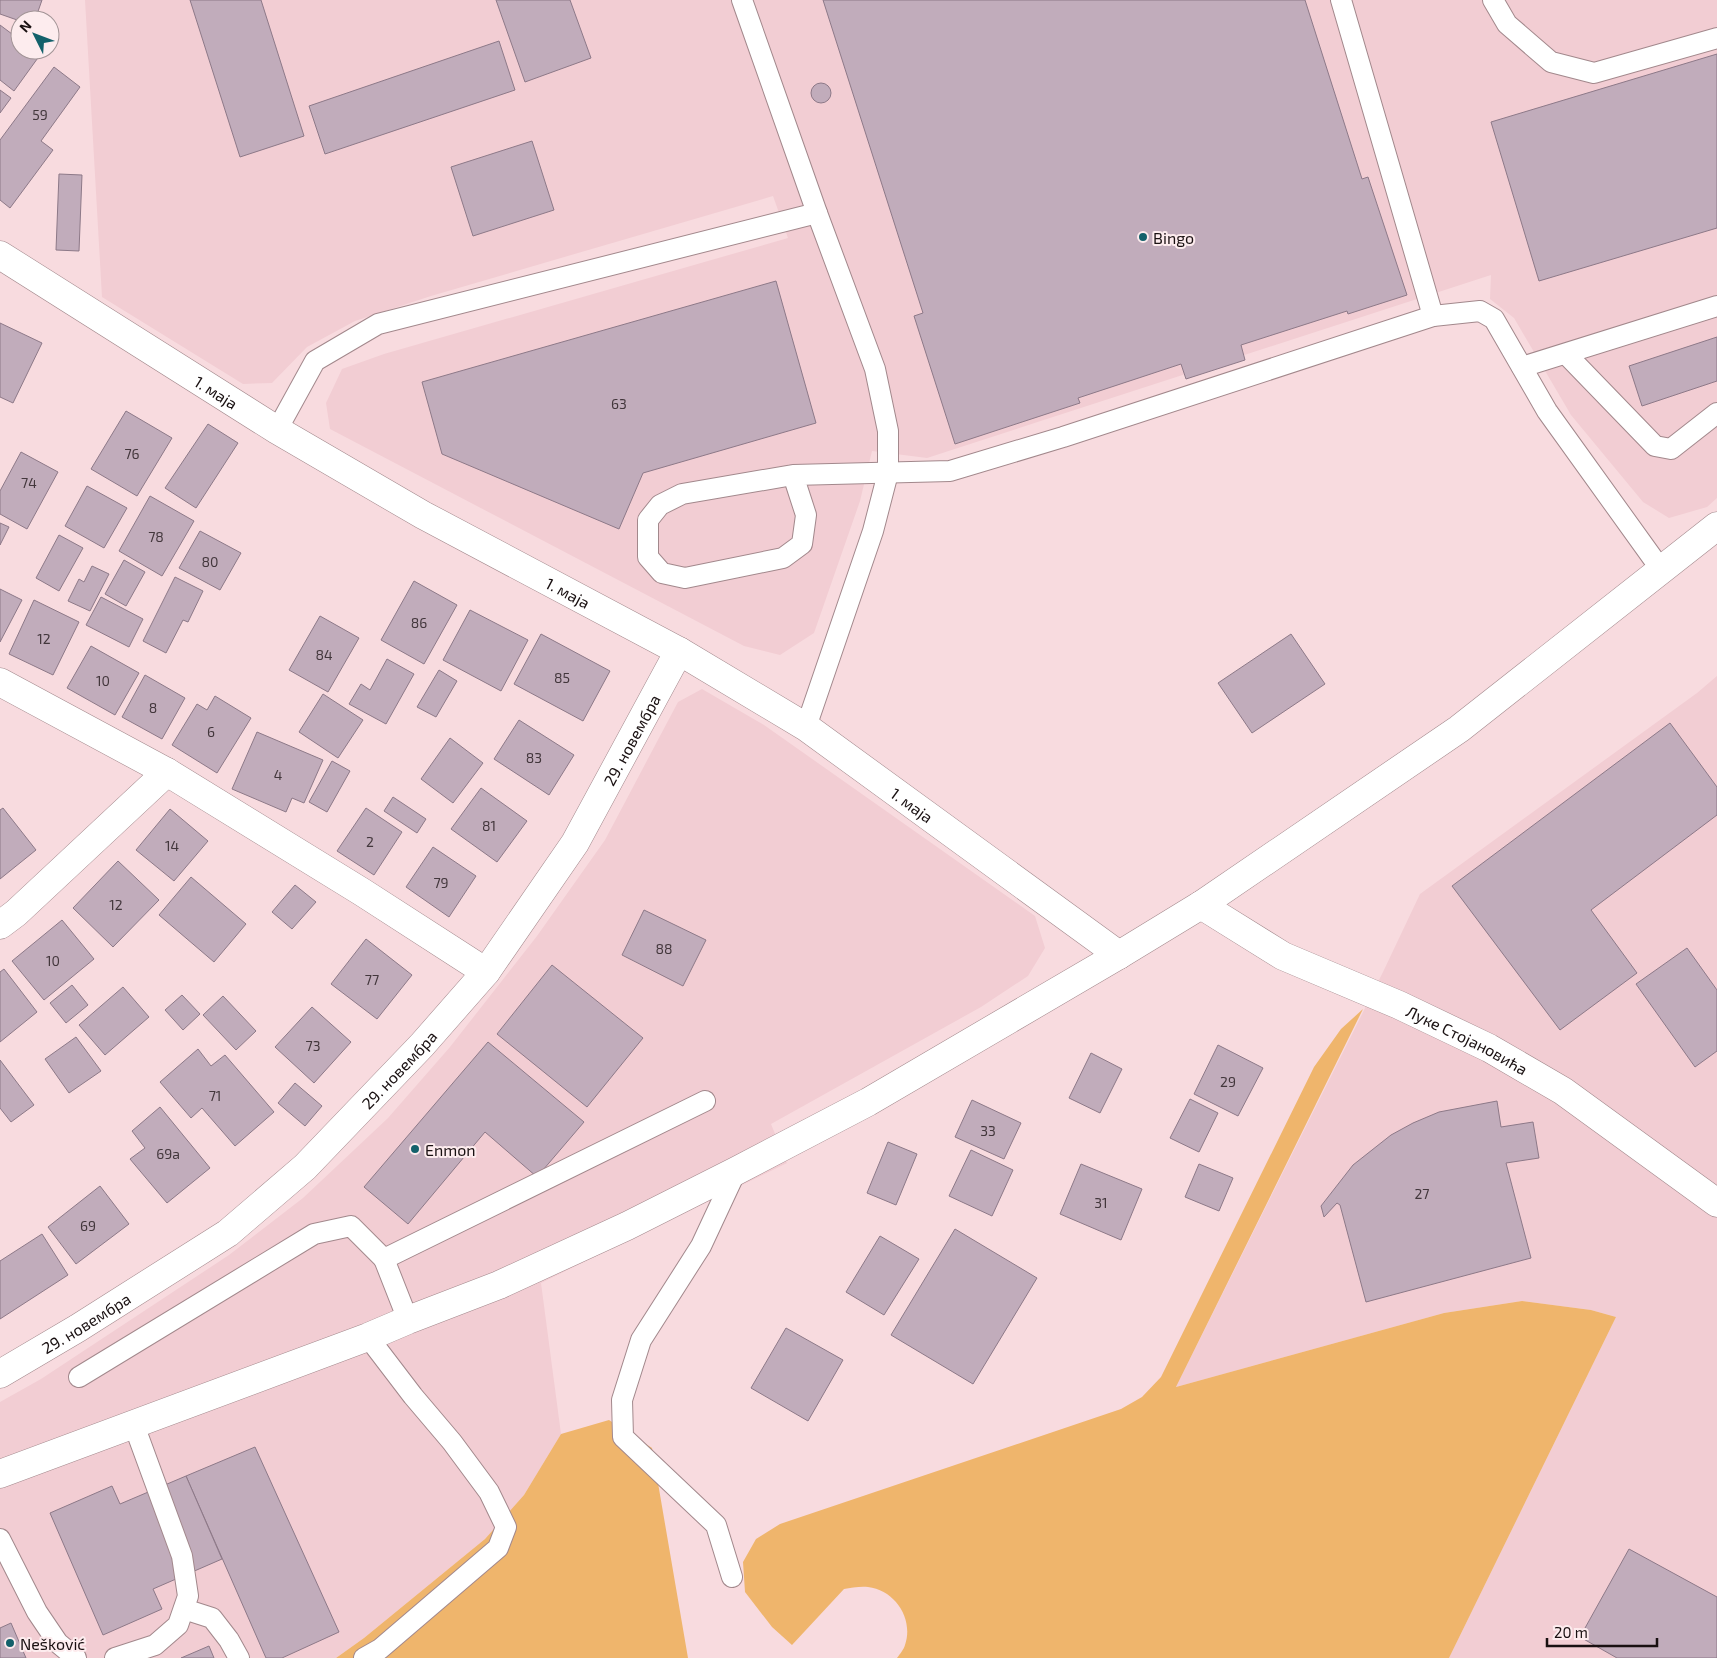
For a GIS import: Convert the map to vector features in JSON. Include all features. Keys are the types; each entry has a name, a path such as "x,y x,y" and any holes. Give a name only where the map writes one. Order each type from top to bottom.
{"street":[{"name":"1. маја","path":"0,255 277,430 423,516 679,651 806,727 1119,955"},
{"path":"0,1474 368,1337 500,1284 628,1226 868,1102 1201,905 1459,729 1717,526"},
{"name":"29. новембра","path":"0,1374 78,1328 228,1233 305,1166 422,1045 486,972 575,843 679,651"},
{"path":"0,682 167,772 362,892 486,972"},
{"path":"0,924 16,913 167,772"},
{"name":"Луке Стојановића","path":"1201,905 1283,956 1399,1005 1489,1048 1564,1091 1717,1202"}],"lane":[{"path":"742,0 817,213 875,369 888,431 888,473 873,531 806,727"},
{"path":"1341,0 1433,316"},
{"path":"1493,0 1507,24 1552,62 1594,73 1717,38"},
{"path":"277,430 315,361 378,324 817,213"},
{"path":"1522,368 1717,306"},
{"path":"794,475 806,515 802,544 782,558 685,578 662,573 648,557 648,520 660,506 682,494 794,475 950,471 1063,437 1433,316 1480,312 1494,320 1547,411 1662,571"},
{"path":"1566,354 1655,446 1671,449 1717,413"},
{"path":"384,1259 705,1101"},
{"path":"732,1577 716,1525 623,1437 622,1400 641,1340 701,1246 736,1171"},
{"path":"78,1377 314,1234 351,1226 384,1259 408,1320"},
{"path":"364,1658 380,1649 498,1548 506,1526 489,1492 452,1442 413,1396 368,1337"},
{"path":"115,1658 155,1645 178,1625 188,1596 182,1556 134,1425"},
{"path":"0,1539 37,1612 58,1643 76,1658"},
{"path":"184,1609 212,1618 229,1640 239,1658"}],"shaded area":[{"path":"85,0 1717,0 1717,498 1707,507 1669,518 1643,502 1571,415 1514,318 1490,299 1491,275 927,458 872,451 860,501 814,633 780,655 744,646 330,429 326,403 342,369 384,354 788,238 773,196 431,296 355,321 307,347 272,383 243,384 102,297"},
{"path":"1717,676 1717,1658 1449,1658 1616,1317 1591,1310 1522,1301 1444,1313 1176,1387 1420,894 1697,693"},
{"path":"702,689 764,725 1035,916 1045,948 1028,976 981,1007 771,1124 787,1163 541,1283 561,1434 524,1495 485,1539 364,1638 336,1658 0,1658 0,1402 41,1379 229,1255 303,1198 388,1118 450,1047 537,936 605,840 678,702"},
{"path":"1363,1009 1176,1387 1444,1313 1522,1301 1591,1310 1616,1317 1449,1658 897,1658 902,1652 907,1635 907,1625 900,1607 894,1600 878,1589 865,1587 844,1589 792,1645 772,1627 745,1592 743,1562 756,1539 780,1524 1121,1409 1142,1397 1161,1377 1314,1067 1341,1029"},
{"path":"609,1420 652,1448 688,1658 336,1658 364,1638 485,1539 524,1495 561,1434"}],"building":[{"path":"0,0 42,0 38,10 10,10 10,18 0,14"},
{"path":"190,0 261,0 304,136 240,157"},
{"path":"496,0 570,0 591,58 525,82"},
{"name":"Bingo","path":"823,0 1305,0 1362,179 1368,177 1407,295 1348,314 1347,311 1241,345 1245,360 1186,379 1181,364 1078,398 1080,403 955,444 914,316 923,313"},
{"path":"0,25 10,32 10,60 36,60 14,91 0,80"},
{"path":"499,41 515,90 325,154 309,106"},
{"path":"1717,54 1717,228 1539,281 1491,122"},
{"path":"54,67 80,87 41,141 53,150 10,208 0,200 0,140"},
{"path":"817,83 825,83 831,89 831,97 825,103 817,103 811,97 811,89"},
{"path":"0,90 11,98 0,113"},
{"path":"532,141 554,210 473,236 451,167"},
{"path":"59,174 82,175 79,251 56,250"},
{"path":"776,281 816,423 643,473 619,529 442,454 422,382"},
{"path":"0,323 42,343 13,403 0,397"},
{"path":"1717,337 1717,381 1642,406 1629,366"},
{"path":"126,411 172,438 137,496 91,469"},
{"path":"208,424 238,443 196,508 165,488"},
{"path":"21,452 58,472 27,529 0,514 0,491"},
{"path":"87,486 127,508 104,548 65,526"},
{"path":"150,496 194,521 162,576 119,551"},
{"path":"0,523 9,527 0,545"},
{"path":"200,531 241,553 220,590 179,568"},
{"path":"59,535 83,548 59,591 36,578"},
{"path":"124,560 145,572 126,606 105,594"},
{"path":"92,566 109,574 90,611 68,601 79,579 84,582"},
{"path":"175,577 203,591 188,622 183,620 166,653 143,641"},
{"path":"414,581 457,605 424,664 381,640"},
{"path":"0,589 22,600 0,642"},
{"path":"101,597 143,619 129,647 86,625"},
{"path":"34,600 79,622 53,675 9,654"},
{"path":"470,610 528,640 501,691 443,660"},
{"path":"320,616 359,638 328,692 289,670"},
{"path":"541,634 610,671 583,721 514,684"},
{"path":"1291,634 1325,684 1252,733 1218,683"},
{"path":"91,646 139,673 115,715 67,688"},
{"path":"387,659 414,674 386,724 349,704 361,684 370,690"},
{"path":"439,670 457,681 436,717 417,707"},
{"path":"145,675 185,698 162,739 122,717"},
{"path":"323,694 363,720 338,758 299,732"},
{"path":"215,696 251,718 217,773 172,745 197,704 207,710"},
{"path":"519,720 574,755 549,795 494,759"},
{"path":"1670,723 1717,787 1717,815 1591,910 1637,973 1560,1030 1452,886"},
{"path":"257,732 323,760 304,803 292,798 286,812 232,789"},
{"path":"450,738 483,763 453,803 421,779"},
{"path":"332,761 350,771 327,812 309,802"},
{"path":"481,788 527,821 497,862 451,829"},
{"path":"393,797 426,819 417,833 384,811"},
{"path":"3,808 36,850 0,879 0,810"},
{"path":"366,808 402,832 374,875 337,851"},
{"path":"170,809 208,841 174,881 136,850"},
{"path":"433,847 476,876 449,917 406,887"},
{"path":"118,861 159,900 113,947 73,908"},
{"path":"191,877 246,924 214,962 159,915"},
{"path":"295,885 316,902 292,929 272,912"},
{"path":"644,910 706,940 683,986 622,955"},
{"path":"62,920 94,959 44,1000 12,961"},
{"path":"366,939 412,975 377,1019 331,984"},
{"path":"1687,948 1717,990 1717,1051 1695,1067 1636,984"},
{"path":"552,965 643,1038 587,1107 497,1034"},
{"path":"4,969 37,1012 0,1042 0,972"},
{"path":"72,985 88,1005 66,1023 50,1003"},
{"path":"123,987 149,1017 105,1055 79,1025"},
{"path":"182,995 200,1014 183,1030 165,1010"},
{"path":"223,996 256,1031 236,1050 203,1015"},
{"path":"312,1007 351,1042 314,1083 275,1047"},
{"path":"76,1037 101,1071 69,1093 45,1059"},
{"path":"488,1042 584,1122 537,1177 485,1132 408,1224 364,1187"},
{"path":"1218,1045 1263,1068 1238,1116 1194,1094"},
{"path":"198,1049 211,1066 225,1055 274,1112 235,1146 202,1108 191,1118 160,1082"},
{"path":"1091,1053 1122,1069 1100,1113 1069,1098"},
{"path":"0,1060 34,1105 11,1122 0,1108"},
{"path":"295,1083 322,1106 305,1126 278,1103"},
{"path":"1190,1099 1218,1113 1199,1152 1170,1138"},
{"path":"972,1100 1021,1123 1004,1159 955,1137"},
{"path":"1497,1101 1501,1127 1533,1122 1539,1158 1506,1163 1531,1258 1366,1302 1340,1205 1337,1203 1324,1217 1321,1206 1353,1165 1391,1135 1439,1112"},
{"path":"160,1107 210,1168 167,1203 130,1159 145,1148 132,1131"},
{"path":"888,1142 917,1154 896,1205 867,1193"},
{"path":"971,1150 1013,1170 992,1216 949,1196"},
{"path":"1081,1164 1142,1189 1121,1240 1060,1214"},
{"path":"1199,1164 1233,1178 1219,1211 1185,1197"},
{"path":"100,1186 129,1224 76,1264 48,1227"},
{"path":"955,1229 1037,1278 973,1384 891,1335"},
{"path":"42,1234 68,1275 0,1319 0,1261"},
{"path":"880,1236 919,1259 884,1315 846,1292"},
{"path":"786,1328 843,1360 808,1421 751,1388"},
{"path":"255,1447 339,1632 282,1658 266,1658 186,1476"},
{"path":"186,1476 222,1559 153,1589 162,1609 103,1635 50,1513 112,1486 120,1504"},
{"path":"1629,1549 1717,1597 1717,1658 1617,1658 1580,1637"},
{"name":"Nešković","path":"11,1623 26,1658 0,1658 0,1628"},
{"path":"209,1646 214,1658 181,1658"}],"place":[{"name":"Bingo","path":"1143,237"},
{"name":"Enmon","path":"415,1149"},
{"name":"Nešković","path":"10,1643"}]}
